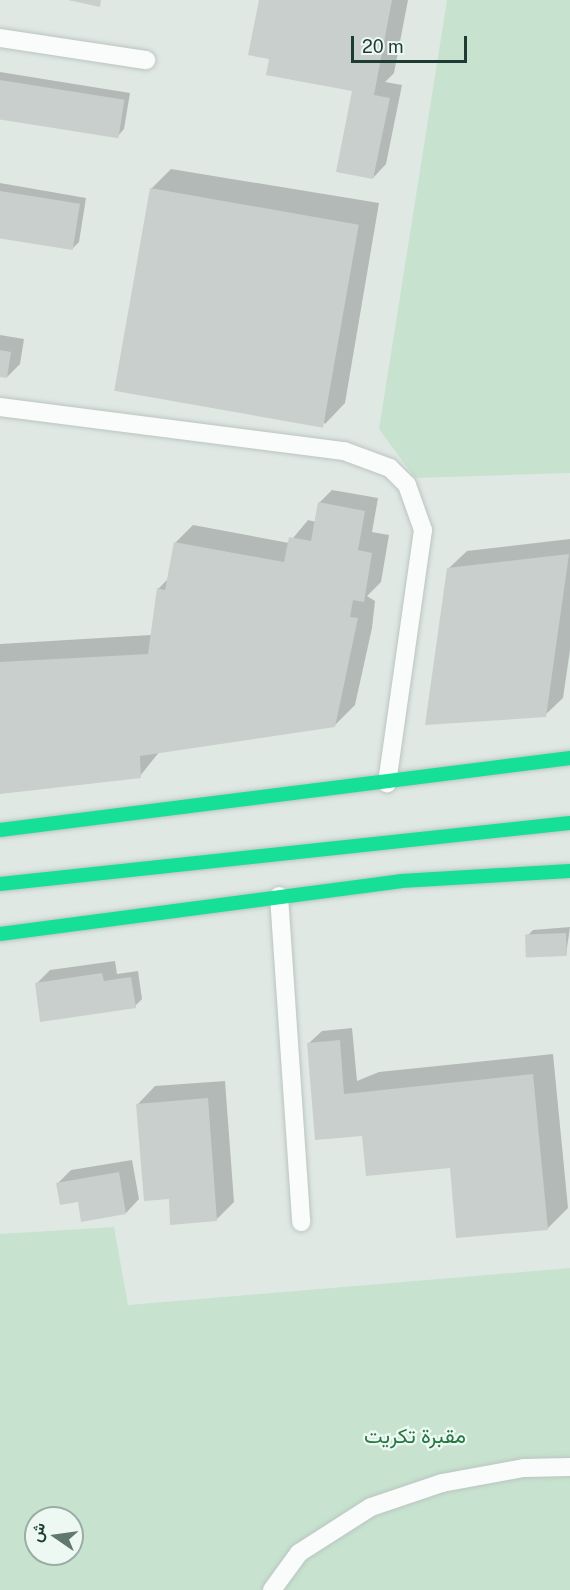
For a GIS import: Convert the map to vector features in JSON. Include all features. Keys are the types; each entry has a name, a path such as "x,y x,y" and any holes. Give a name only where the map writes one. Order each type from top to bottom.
{"main road":[{"path":"0,830 387,783 570,758"},
{"path":"0,884 570,823"},
{"path":"0,934 401,881 570,872"}],"lane":[{"path":"0,38 146,60"},
{"path":"0,407 344,451 390,468 407,485 423,530 387,783"},
{"path":"279,896 301,1222"},
{"path":"272,1590 299,1553 372,1507 442,1483 524,1468 570,1467"}],"green space":[{"path":"447,0 570,0 570,473 415,478 379,429"},
{"name":"مقبرة تكريت","path":"114,1227 128,1305 570,1268 570,1590 0,1590 0,1234"}],"building":[{"path":"68,0 101,0 100,7"},
{"path":"259,0 392,0 374,95 390,98 373,179 336,172 352,91 266,75 269,59 248,55"},
{"path":"0,80 124,100 118,138 0,119"},
{"path":"150,188 359,225 323,428 114,391"},
{"path":"0,191 80,204 73,250 0,239"},
{"path":"0,350 11,352 7,378 0,377"},
{"path":"318,502 365,511 358,550 372,553 364,602 353,600 350,617 358,618 335,727 140,756 141,778 0,794 0,662 148,654 157,588 165,590 174,542 284,562 289,537 311,541"},
{"path":"569,554 546,717 425,725 447,568"},
{"path":"566,933 567,956 526,957 525,934"},
{"path":"102,973 104,981 131,977 136,1008 40,1022 35,983"},
{"path":"340,1040 344,1094 533,1074 548,1230 456,1238 450,1168 366,1176 362,1136 315,1140 307,1043"},
{"path":"208,1098 217,1221 170,1225 169,1199 144,1201 136,1104"},
{"path":"119,1172 126,1214 81,1222 78,1202 60,1205 56,1183"}],"traffic: fast":[{"path":"0,830 570,758"},
{"path":"0,884 570,823"},
{"path":"0,934 401,881 570,871"}]}
